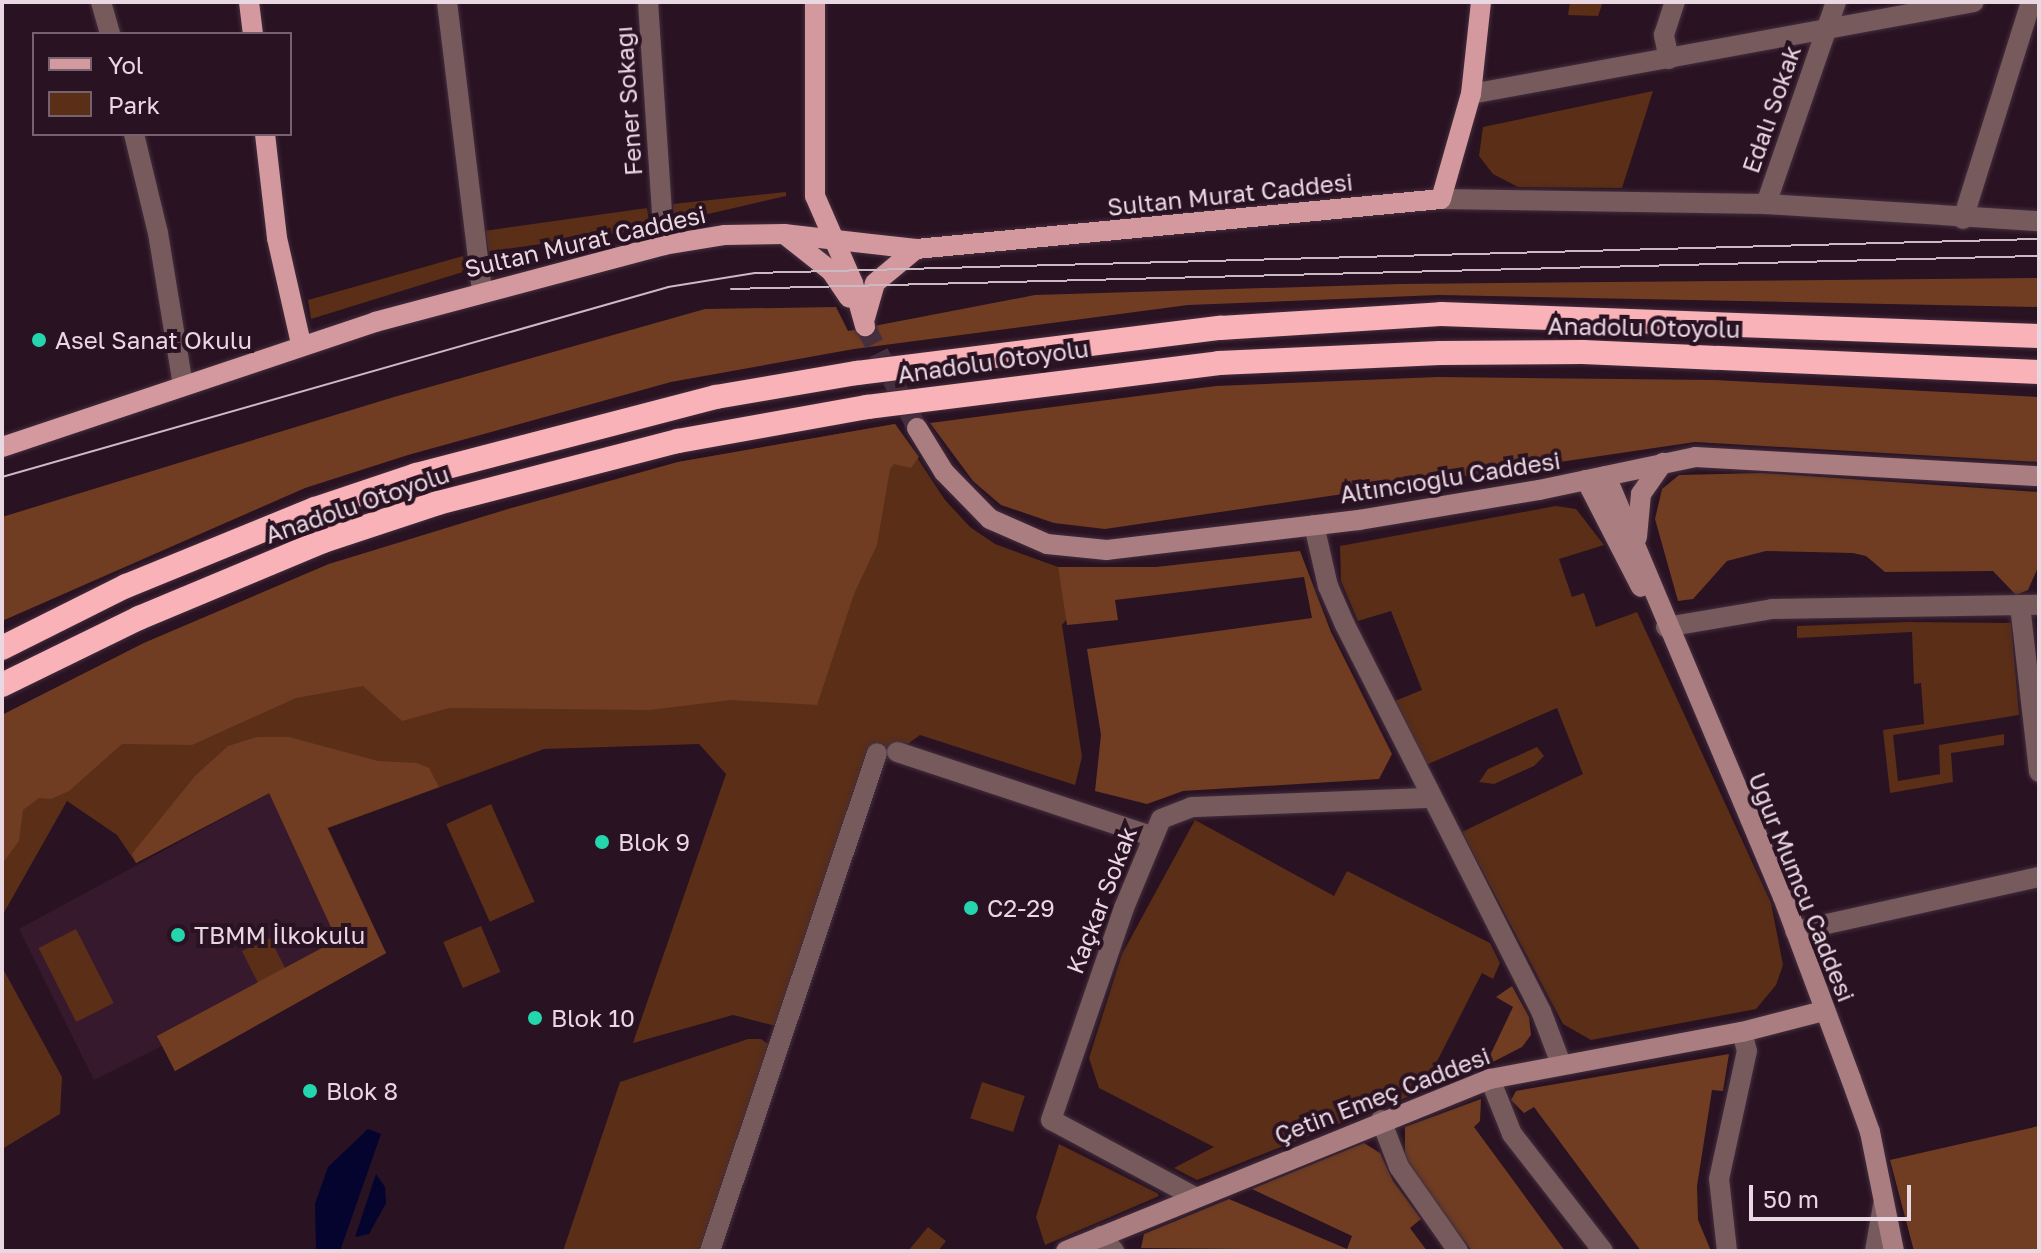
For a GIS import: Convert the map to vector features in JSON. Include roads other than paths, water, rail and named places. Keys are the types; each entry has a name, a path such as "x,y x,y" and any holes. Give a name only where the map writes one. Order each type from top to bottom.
{"highway":[{"name":"Anadolu Otoyolu","path":"2,648 126,586 315,509 416,475 716,397 857,373 1220,328 1441,314 2039,336"},
{"name":"Anadolu Otoyolu","path":"2,685 153,612 323,541 438,503 678,441 867,407 1219,363 1440,353 1598,353 2039,372"}],"main road":[{"path":"249,2 253,32"},
{"path":"815,2 815,196 865,326"},
{"path":"1441,199 1471,94 1481,2"},
{"path":"265,136 277,238 301,344"},
{"name":"Sultan Murat Caddesi","path":"2,447 301,344 482,290 664,245 725,235 784,234 833,237 916,249 1441,199"},
{"path":"784,234 836,277 865,326"},
{"path":"865,326 866,299 875,283 916,249"}],"street":[{"path":"101,2 109,32"},
{"path":"447,2 455,95 482,290"},
{"name":"Fener Sokağı","path":"648,2 664,245"},
{"path":"1669,59 1664,35 1675,2"},
{"name":"Edalı Sokak","path":"1766,204 1836,2"},
{"path":"1471,94 1825,32 1974,2"},
{"path":"1963,219 2031,2"},
{"path":"134,136 158,233 183,386"},
{"path":"1441,199 1766,204 1963,219 2039,221"},
{"name":"Altıncıoğlu Caddesi","path":"917,428 944,472 990,519 1047,544 1107,550 1314,525 1596,478 1695,457 1768,458 2039,476"},
{"path":"1637,541 1641,494 1663,463"},
{"path":"1596,478 1637,541 1666,627"},
{"path":"1596,478 1650,607 1666,627"},
{"path":"1314,525 1336,606 1429,798 1541,1011 1561,1064"},
{"path":"1666,627 1772,609 2030,605 2039,772"},
{"name":"Uğur Mumcu Caddesi","path":"1666,627 1795,931 1870,1132 1894,1251"},
{"path":"710,1251 887,753 1151,836"},
{"name":"Kaçkar Sokak","path":"1193,1196 1051,1120 1151,836 1161,819 1192,807 1429,798"},
{"path":"1795,931 2039,877"},
{"name":"Çetin Emeç Caddesi","path":"1066,1251 1107,1243 1193,1196 1490,1079 1742,1032 1823,1011"},
{"path":"1727,1251 1719,1179 1747,1051 1742,1032"},
{"path":"1490,1079 1512,1134 1603,1251"},
{"path":"1381,1120 1405,1177 1458,1251"},
{"path":"1875,1251 1883,1205"}],"tunnel":[{"path":"865,326 917,428"}],"tram line":[{"path":"2,477 668,287 755,273 2039,239"},
{"path":"731,289 2039,256"}],"place":[{"name":"Asel Sanat Okulu","path":"39,340"},
{"name":"Blok 9","path":"602,842"},
{"name":"C2-29","path":"971,908"},
{"name":"TBMM İlkokulu","path":"178,935"},
{"name":"Blok 10","path":"535,1018"},
{"name":"Blok 8","path":"310,1091"}]}
